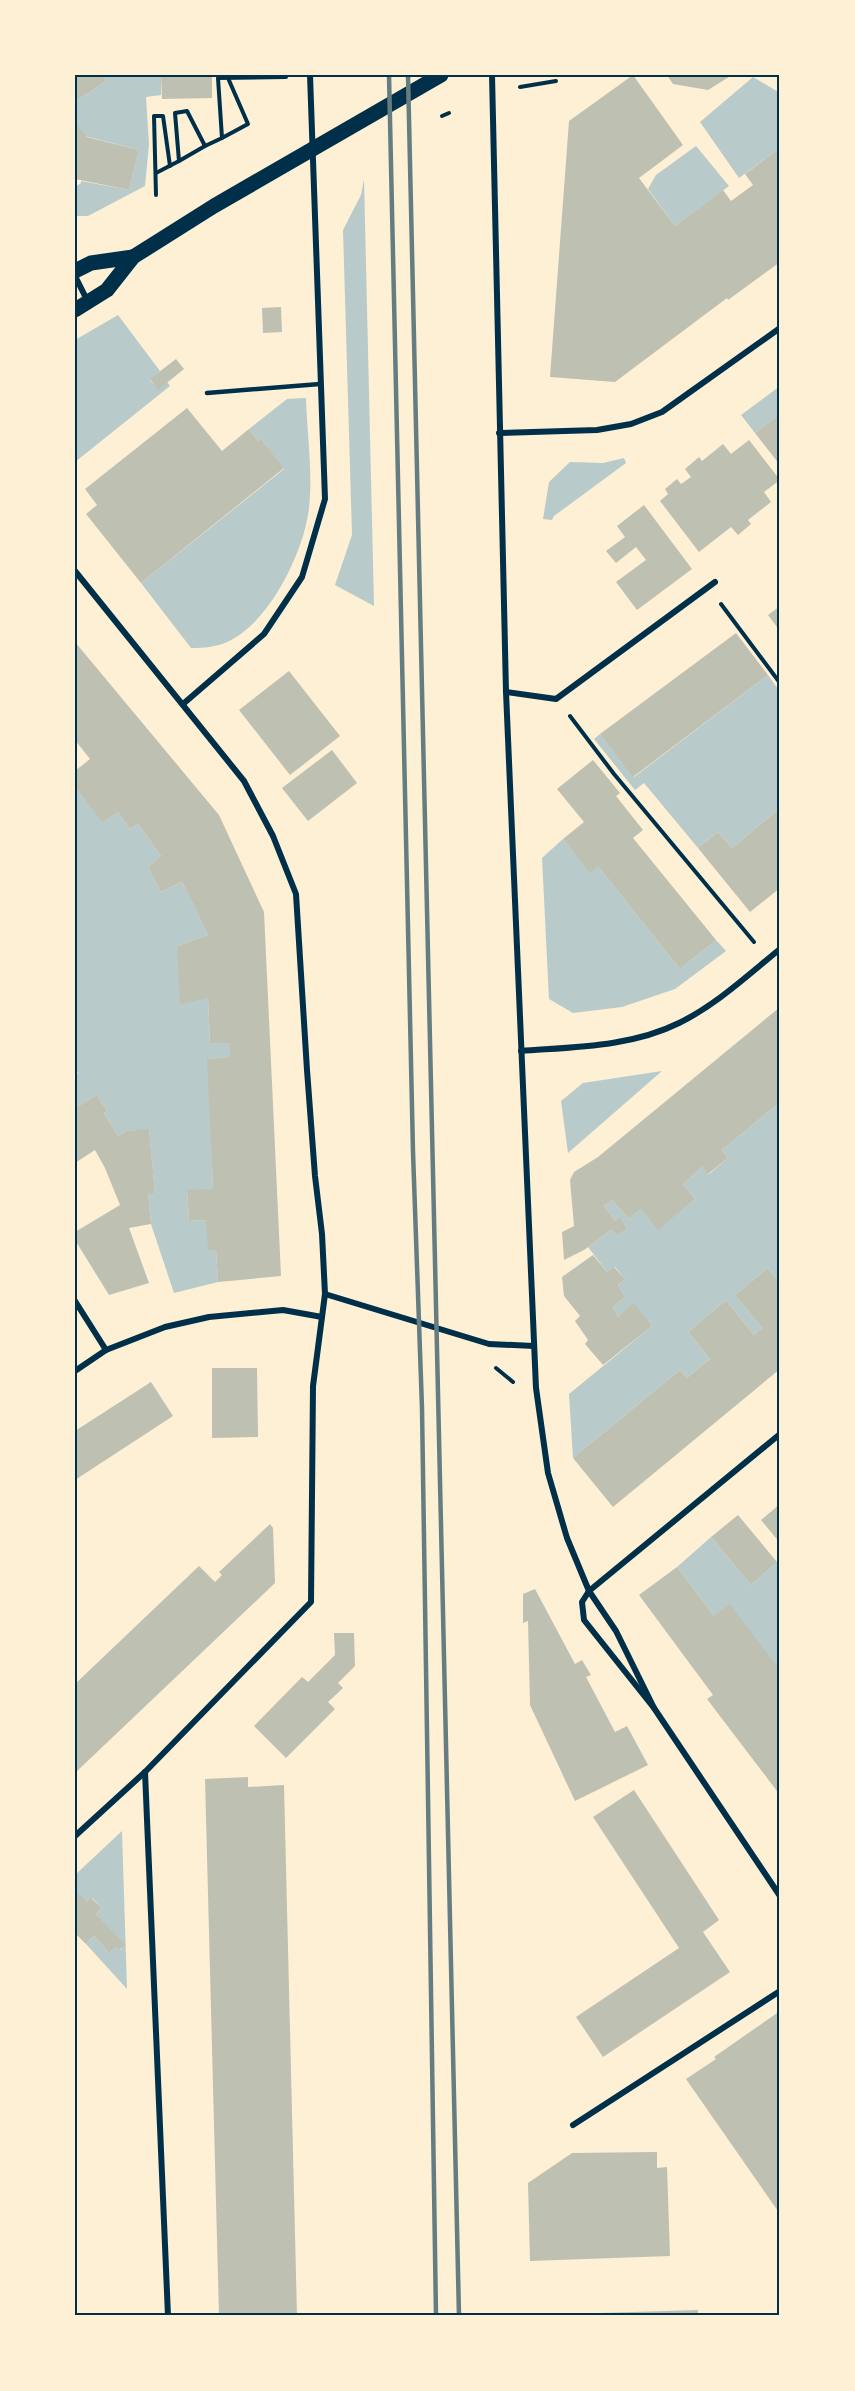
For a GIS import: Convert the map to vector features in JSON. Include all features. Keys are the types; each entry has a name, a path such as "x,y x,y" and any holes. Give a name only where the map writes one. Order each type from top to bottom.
{"main road":[{"path":"82,306 106,290 133,257 214,206 441,75"},
{"path":"75,271 91,263 133,257"}],"street":[{"path":"183,704 264,634 302,577 325,500 310,75"},
{"path":"492,75 506,692 536,1388 548,1473 567,1538 589,1591 616,1631 654,1708"},
{"path":"75,276 82,306"},
{"path":"499,433 597,430 641,420 662,412 780,328"},
{"path":"75,571 244,781 273,836 296,894 325,1294 313,1386 311,1602 146,1772 75,1836"},
{"path":"506,692 556,699 712,585"},
{"path":"521,1051 611,1043 679,1023 715,1001 780,949"},
{"path":"325,1294 489,1344 534,1346"},
{"path":"75,1301 106,1350"},
{"path":"75,1371 106,1350 165,1327 209,1317 283,1310 322,1317"},
{"path":"780,1434 589,1591 582,1602 584,1620 654,1708 780,1896"},
{"path":"146,1772 168,2316"},
{"path":"573,2125 780,1991"}],"lane":[{"path":"207,393 320,384"},
{"path":"775,2316 780,2314"}],"path":[{"path":"222,138 218,78 286,75"},
{"path":"156,173 248,124 228,78"},
{"path":"520,87 556,81"},
{"path":"179,161 175,113 187,111 205,146"},
{"path":"442,116 449,113"},
{"path":"156,195 154,116 163,116 170,166"},
{"path":"712,585 780,683"},
{"path":"556,699 614,774 767,960"}],"shaded area":[{"path":"102,75 161,75 161,95 146,97 149,144 145,186 88,216 75,216 75,187 81,181 129,190 139,150 85,136 75,122 75,102 106,81"},
{"path":"753,77 780,93 780,148 739,178 700,122"},
{"path":"696,146 729,186 675,226 648,189 656,175"},
{"path":"364,179 374,606 335,585 352,535 343,230 361,195"},
{"path":"118,315 160,371 150,380 158,389 167,382 170,386 75,462 75,340"},
{"path":"780,386 780,414 755,433 741,415"},
{"path":"306,398 310,467 309,508 306,526 292,565 270,603 257,620 242,633 219,645 191,648 141,583 284,469 261,439 258,441 249,429 287,399"},
{"path":"624,458 626,463 554,516 552,520 543,519 549,482 570,462 603,463"},
{"path":"768,675 780,692 780,808 732,848 718,832 698,848 644,783 635,790 594,739 600,734 634,777"},
{"path":"75,787 102,821 118,812 130,829 138,824 161,856 148,867 161,892 182,882 208,935 177,946 180,971 208,998 210,1043 230,1043 230,1057 208,1059 213,1188 187,1191 189,1221 206,1220 216,1250 218,1282 174,1293 151,1224 148,1193 155,1193 149,1130 126,1131 118,1136 104,1113 107,1111 97,1095 75,1108 75,1075 78,1073 75,1069"},
{"path":"563,839 590,872 598,866 680,969 716,940 726,951 675,989 622,1007 573,1013 549,999 542,858"},
{"path":"662,1071 568,1153 561,1101 583,1083"},
{"path":"780,1102 780,1276 776,1279 768,1268 735,1295 762,1328 754,1335 726,1300 688,1332 710,1359 687,1378 680,1370 573,1458 569,1394 652,1326 634,1304 618,1317 613,1307 625,1297 618,1285 625,1279 615,1267 607,1272 588,1247 611,1230 617,1236 627,1229 620,1218 615,1221 604,1206 612,1200 629,1219 641,1209 658,1229 695,1199 683,1184 702,1167 709,1174 728,1158 722,1150"},
{"path":"711,1537 751,1585 777,1562 780,1566 780,1670 714,1616 677,1567"},
{"path":"122,1831 127,1989 86,1944 94,1936 109,1953 116,1947 120,1950 124,1945 96,1914 102,1908 92,1898 87,1902 75,1893 75,1875"}],"building":[{"path":"75,75 102,75 106,81 75,102"},
{"path":"161,75 212,75 212,98 162,99"},
{"path":"633,75 683,145 639,178 675,226 723,190 731,201 753,185 745,174 780,148 780,262 728,300 727,298 615,382 550,377 569,121"},
{"path":"667,75 732,75 708,90 673,84"},
{"path":"75,122 87,137 139,150 129,190 75,179"},
{"path":"281,307 282,332 263,333 262,308"},
{"path":"176,359 184,369 158,390 150,379"},
{"path":"187,408 222,451 249,429 258,441 261,439 284,468 141,583 86,514 97,505 85,489"},
{"path":"780,414 780,465 755,433"},
{"path":"749,440 780,480 764,492 771,502 748,520 751,524 738,535 731,527 699,552 660,501 668,494 665,489 677,479 681,484 691,477 685,469 699,457 702,461 723,444 731,454"},
{"path":"644,505 692,569 637,610 616,582 646,560 636,547 616,563 606,551 625,537 617,526"},
{"path":"780,606 780,631 768,615"},
{"path":"736,633 768,675 633,777 600,734"},
{"path":"75,642 219,815 264,912 281,1276 218,1282 216,1250 208,1250 206,1220 189,1221 187,1190 213,1188 207,1059 230,1057 230,1043 210,1043 208,998 180,1004 177,946 208,935 182,882 161,892 148,867 161,856 138,824 130,829 118,812 102,822 75,787 75,771 90,759 75,740"},
{"path":"289,671 340,736 290,775 239,710"},
{"path":"332,750 357,783 308,821 282,788"},
{"path":"593,760 620,793 616,796 643,830 633,838 716,940 680,969 598,866 590,873 563,839 584,822 557,789"},
{"path":"780,808 780,888 750,912 698,848 718,832 732,848"},
{"path":"780,1007 780,1102 722,1150 728,1158 708,1174 702,1167 683,1184 695,1199 658,1230 641,1209 629,1219 612,1200 604,1206 615,1221 620,1217 627,1229 617,1236 611,1230 584,1250 564,1260 562,1232 574,1226 570,1180 574,1172 598,1157"},
{"path":"97,1095 107,1111 104,1113 118,1136 126,1131 149,1129 155,1193 148,1193 151,1224 129,1228 149,1283 109,1295 75,1240 75,1232 120,1205 95,1150 75,1163 75,1108"},
{"path":"593,1255 607,1272 614,1267 625,1279 618,1285 625,1297 613,1307 618,1317 634,1303 652,1326 603,1365 585,1344 588,1340 575,1321 580,1316 564,1296 562,1277"},
{"path":"768,1268 776,1279 780,1276 780,1369 613,1507 573,1458 680,1370 687,1378 710,1359 688,1332 726,1300 754,1335 762,1328 735,1295"},
{"path":"212,1368 257,1368 258,1437 212,1438"},
{"path":"151,1382 173,1416 75,1480 75,1431"},
{"path":"780,1504 780,1543 761,1520"},
{"path":"738,1515 777,1562 751,1585 711,1537"},
{"path":"270,1524 273,1528 275,1583 75,1773 75,1684 199,1566 215,1582 222,1575 219,1572"},
{"path":"677,1567 714,1616 730,1604 780,1670 780,1795 707,1699 713,1695 639,1595"},
{"path":"535,1589 575,1664 582,1660 591,1675 586,1677 615,1732 627,1726 648,1765 575,1801 530,1705 528,1621 523,1623 523,1594"},
{"path":"334,1633 354,1633 355,1666 338,1683 343,1688 328,1702 335,1709 286,1758 254,1726 302,1677 308,1682 335,1655"},
{"path":"248,1777 248,1787 284,1785 297,2316 219,2316 205,1779"},
{"path":"634,1790 719,1920 703,1932 730,1972 603,2057 576,2017 679,1948 593,1817"},
{"path":"76,1892 87,1902 91,1898 102,1908 96,1914 125,1945 119,1950 116,1947 109,1953 94,1936 86,1944 75,1933"},
{"path":"780,2011 780,2214 686,2079"},
{"path":"657,2152 657,2168 667,2167 670,2256 530,2261 528,2183 572,2153"},
{"path":"698,2310 698,2316 599,2316 599,2313"},
{"path":"534,2313 565,2313 565,2316 534,2316"}],"railway":[{"path":"389,75 413,1152 422,1408 436,2316"},
{"path":"408,75 459,2316"}]}
